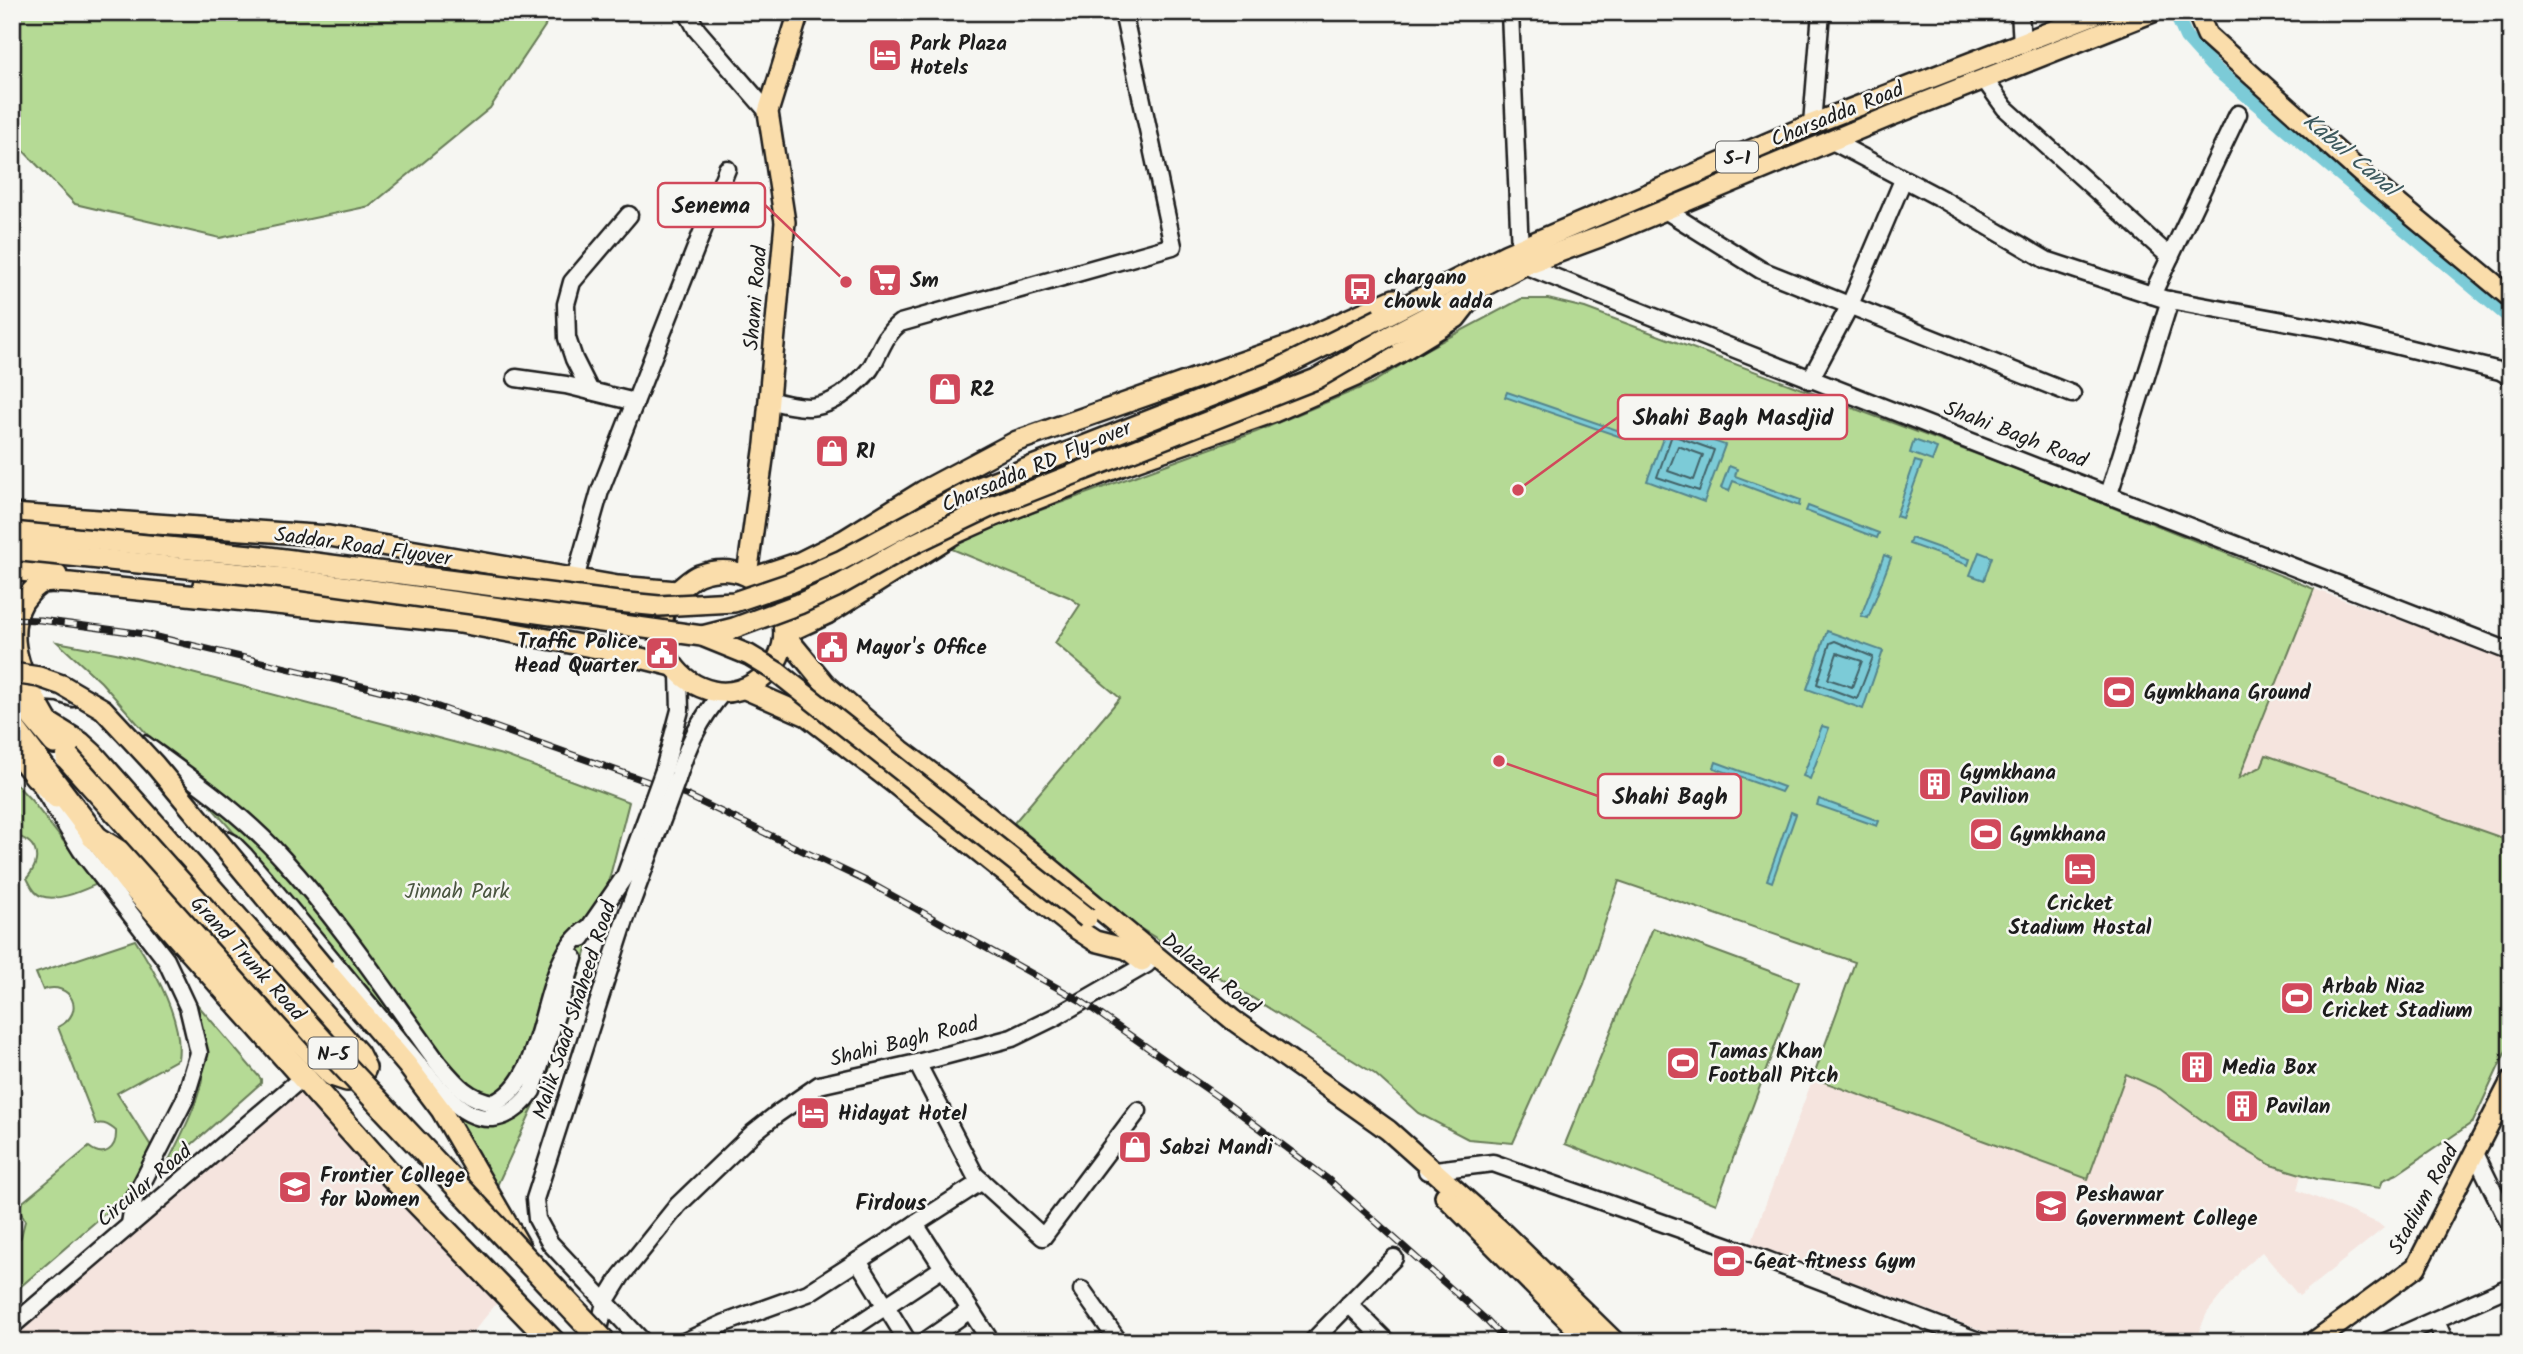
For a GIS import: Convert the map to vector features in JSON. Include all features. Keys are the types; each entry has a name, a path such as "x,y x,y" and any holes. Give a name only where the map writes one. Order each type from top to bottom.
{"highway":[{"name":"Grand Trunk Road","path":"21,691 58,742 335,1056 529,1263 602,1336"},
{"name":"Grand Trunk Road","path":"12,727 128,880 387,1171 553,1342"},
{"path":"58,742 80,744 92,755 357,1054 365,1068 362,1072 347,1079 332,1074 134,862 93,836"}],"main road":[{"path":"768,111 799,12"},
{"name":"Charsadda Road","path":"1384,328 1517,257 1812,124 2101,12"},
{"name":"Charsadda Road","path":"1517,257 1665,210 2153,12"},
{"path":"2197,12 2207,35 2361,173 2511,298"},
{"name":"Shami Road","path":"749,576 785,222 768,111"},
{"path":"749,576 800,562 844,540 923,491 1017,441 1293,344 1413,290 1472,283"},
{"path":"784,634 827,614 954,534 1121,466 1274,412 1356,376 1397,355 1456,318 1472,283"},
{"name":"Charsadda RD Fly-over","path":"708,604 734,602 790,583 840,561 974,489 1384,328"},
{"name":"Charsadda RD Fly-over","path":"702,636 734,628 799,604 990,507 1316,379 1384,328"},
{"path":"12,502 416,538 484,561"},
{"path":"12,514 329,536 618,586 677,591"},
{"name":"Saddar Road Flyover","path":"12,532 261,556 618,602 659,606 708,604"},
{"name":"Saddar Road Flyover","path":"12,550 285,578 702,636"},
{"path":"12,570 326,593 393,603 460,623"},
{"path":"21,691 14,630 18,612 37,586 44,583 70,583 460,623 608,650 676,670 699,688 722,693 745,689 765,677 779,657 784,634 781,612 769,592 749,576 722,570 698,576 677,591 664,614 663,628 663,641 676,670"},
{"path":"525,635 540,625 549,609 551,591 545,573"},
{"name":"Dalazak Road","path":"784,634 826,685 901,750 978,808 1127,935 1233,1020 1388,1130 1590,1342"},
{"path":"702,636 749,655 778,672 1127,949"},
{"path":"12,673 39,677 62,685 103,709 120,725 407,1065 441,1110 529,1263"},
{"name":"Dalazak Road","path":"745,689 807,716 1069,924 1095,941 1127,949 1428,1171 1615,1342"},
{"path":"12,748 35,777 93,836"},
{"name":"Stadium Road","path":"2314,1342 2416,1267 2510,1083"}],"street":[{"path":"687,12 697,30 768,111"},
{"path":"769,400 795,407 823,405 835,401 871,368 891,330 900,323 1173,246 1123,12"},
{"path":"1510,12 1517,257"},
{"path":"1812,124 1821,12"},
{"path":"2020,12 2022,44"},
{"path":"1984,79 2005,108 2170,257"},
{"path":"2152,295 2238,114"},
{"path":"1832,141 1942,199 2046,260 2170,300 2338,331 2500,371 2511,377"},
{"path":"575,579 600,491 727,169"},
{"path":"1810,380 1849,307 1903,180"},
{"path":"1665,210 1761,270 2072,394"},
{"path":"590,391 573,359 567,338 566,304 572,282 629,215"},
{"name":"Shahi Bagh Road","path":"1517,257 1810,380 2511,652"},
{"path":"2109,494 2170,300"},
{"path":"516,378 635,402"},
{"name":"Malik Saad Shaheed Road","path":"671,775 680,710 676,670"},
{"path":"21,691 58,693 90,708 214,797 264,840 283,859 346,938 450,1078 474,1098 494,1103 512,1093 520,1082 555,980 572,942 587,929"},
{"name":"Malik Saad Shaheed Road","path":"605,1302 550,1243 537,1219 535,1199 625,920 656,814 671,775 694,732 722,693"},
{"path":"12,757 35,777 81,850 166,960 188,1007 199,1053 185,1099 134,1199 130,1224"},
{"name":"Malik Saad Shaheed Road","path":"587,929 625,876 656,814"},
{"path":"211,832 232,843 245,856 427,1073 458,1105 480,1117 505,1116 523,1104 532,1090 570,970 587,929"},
{"name":"Shahi Bagh Road","path":"602,1336 605,1302 621,1276 678,1205 777,1114 819,1085 1012,1038 1055,1017 1147,964"},
{"path":"917,1063 975,1175 1043,1237 1138,1111"},
{"name":"Circular Road","path":"12,1325 303,1077"},
{"path":"2475,1153 2511,1227"},
{"path":"1428,1171 1493,1163 1751,1254 1981,1342"},
{"path":"684,1342 724,1323 808,1293 982,1181"},
{"path":"915,1224 991,1342"},
{"path":"1312,1342 1394,1258"},
{"path":"859,1261 908,1342"},
{"path":"839,1337 943,1268"},
{"path":"2385,1342 2511,1286"},
{"path":"1082,1290 1118,1342"},
{"path":"605,1302 643,1342"},
{"path":"1349,1304 1387,1342"},
{"path":"924,1342 970,1310"},
{"path":"2436,1321 2445,1342"}],"shaded area":[{"path":"2314,589 2511,660 2511,842 2265,756 2261,767 2238,779"},
{"name":"Peshawar Government College","path":"2126,1074 2160,1089 2256,1157 2301,1175 2297,1190 2378,1223 2384,1228 2299,1296 2262,1252 2242,1269 2207,1313 2199,1331 2199,1342 2012,1342 1751,1243 1813,1078 2088,1179"},
{"name":"Frontier College for Women","path":"310,1080 505,1293 465,1342 12,1342 12,1329"}],"green space":[{"path":"12,12 548,12 545,26 490,108 370,206 220,238 75,204 12,139"},
{"path":"1521,299 1548,299 1585,308 2035,476 2314,589 2239,778 2261,767 2266,755 2511,841 2511,1040 2473,1122 2397,1174 2383,1180 2380,1188 2317,1179 2271,1165 2230,1141 2160,1089 2126,1074 2088,1179 1813,1078 1855,962 1619,881 1584,984 1513,1143 1468,1139 1418,1113 1375,1074 1135,925 1014,823 1120,698 1055,643 1080,605 1069,597 947,547 1005,523 1256,432 1372,383 1423,351"},
{"name":"Jinnah Park","path":"57,642 116,653 506,756 629,802 610,876 547,1077 495,1190 281,886 101,682"},
{"path":"12,780 97,884 55,898 41,896 34,891 27,878 35,864 35,851 28,841 12,835"},
{"name":"Tamas Khan Football Pitch","path":"1653,928 1799,982 1716,1204 1565,1144"},
{"path":"135,940 166,997 179,1044 178,1059 117,1093 153,1149 123,1196 12,1294 12,1245 21,1237 25,1221 18,1206 89,1147 104,1152 112,1147 116,1137 116,1131 112,1128 105,1124 96,1124 58,1027 67,1021 72,1013 72,999 61,989 43,990 36,973"},
{"path":"194,1004 197,1004 261,1079 261,1083 165,1168 193,1108 204,1069 201,1027"}],"water":[{"path":"1507,392 1623,432 1621,437 1505,397"},
{"path":"1668,425 1725,445 1704,502 1647,481"},
{"path":"1914,440 1937,448 1932,461 1910,453"},
{"path":"1915,461 1922,463 1902,518 1896,516"},
{"path":"1729,466 1737,469 1735,476 1800,500 1799,506 1733,481 1729,491 1721,488"},
{"path":"1808,506 1879,533 1877,538 1806,511"},
{"path":"1911,538 1970,559 1968,565 1909,544"},
{"path":"1979,552 1992,557 1984,580 1970,575"},
{"path":"1884,555 1891,558 1868,618 1861,616"},
{"path":"1827,631 1883,651 1863,709 1807,689"},
{"path":"1822,726 1829,728 1810,779 1803,776"},
{"path":"1716,762 1784,787 1781,792 1714,768"},
{"path":"1819,799 1879,821 1877,826 1817,805"},
{"path":"1791,812 1796,814 1772,882 1767,880"}],"waterway":[{"name":"Kabul Canal","path":"2175,12 2186,37 2212,66 2511,319"}],"railway":[{"path":"12,619 40,620 145,634 416,699 688,796 868,882 1081,1001 1221,1099 1329,1180 1483,1317 1507,1342"}],"place":[{"name":"Park Plaza Hotels","path":"885,55"},
{"name":"Sm","path":"885,280"},
{"name":"Senema","path":"846,282"},
{"name":"chargano chowk adda","path":"1360,289"},
{"name":"R2","path":"945,389"},
{"name":"R1","path":"832,451"},
{"name":"Shahi Bagh Masdjid","path":"1518,490"},
{"name":"Mayor's Office","path":"832,647"},
{"name":"Traffic Police Head Quarter","path":"662,653"},
{"name":"Gymkhana Ground","path":"2119,692"},
{"name":"Shahi Bagh","path":"1499,761"},
{"name":"Gymkhana Pavilion","path":"1935,784"},
{"name":"Gymkhana","path":"1986,834"},
{"name":"Cricket Stadium Hostal","path":"2080,869"},
{"name":"Arbab Niaz Cricket Stadium","path":"2297,998"},
{"name":"Tamas Khan Football Pitch","path":"1683,1063"},
{"name":"Media Box","path":"2197,1067"},
{"name":"Pavilan","path":"2242,1106"},
{"name":"Hidayat Hotel","path":"813,1113"},
{"name":"Sabzi Mandi","path":"1135,1147"},
{"name":"Frontier College for Women","path":"295,1187"},
{"name":"Peshawar Government College","path":"2051,1206"},
{"name":"Geat fitness Gym","path":"1729,1261"}],"district":[{"name":"Firdous","path":"891,1202"}]}
